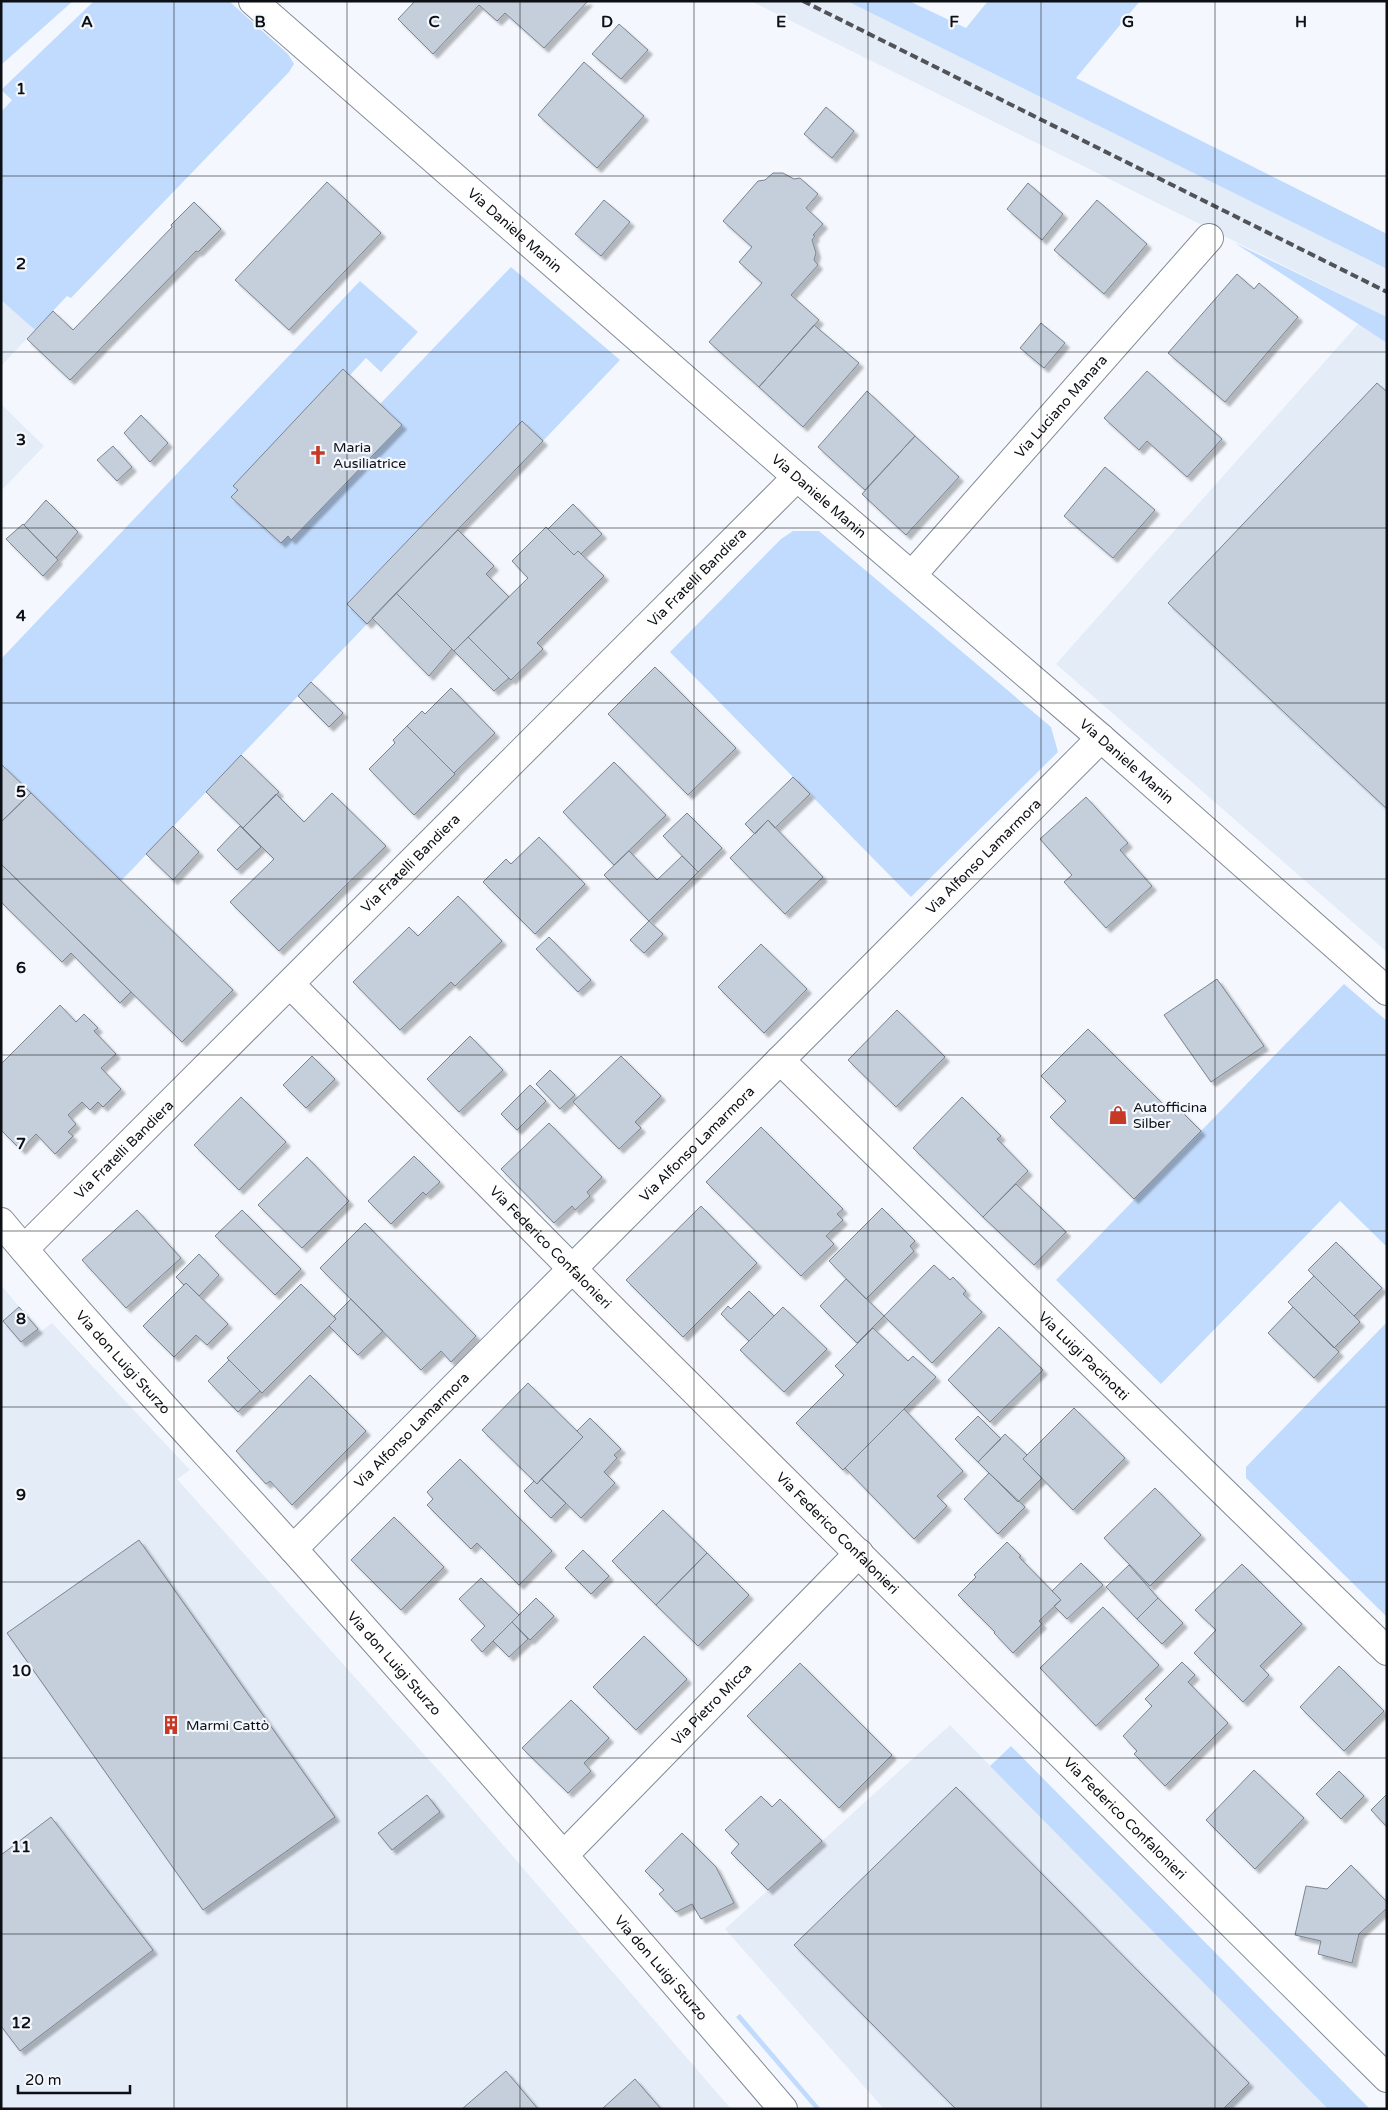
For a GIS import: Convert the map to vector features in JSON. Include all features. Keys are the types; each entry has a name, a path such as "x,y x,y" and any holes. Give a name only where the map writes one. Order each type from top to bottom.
{"street":[{"name":"Via Daniele Manin","path":"254,1 797,477 1101,738 1387,990"},
{"name":"Via Luciano Manara","path":"912,575 1209,238"},
{"name":"Via Fratelli Bandiera","path":"24,1249 797,477"},
{"name":"Via Alfonso Lamarmora","path":"293,1549 1101,738"},
{"name":"Via Federico Confalonieri","path":"290,985 1387,2078"},
{"name":"Via Luigi Pacinotti","path":"780,1060 1387,1651"},
{"name":"Via don Luigi Sturzo","path":"1,1222 81,1316 293,1549 564,1855 783,2109"},
{"name":"Via Pietro Micca","path":"564,1855 859,1553"}],"shaded area":[{"path":"1,1 73,1 1,65"},
{"path":"94,1 229,1 288,54 294,64 289,72 71,298 67,296 35,330 1,300 1,112 12,100 1,90"},
{"path":"751,1 847,1 1387,269 1387,317"},
{"path":"847,1 909,1 966,28 988,1 1140,1 1076,78 1387,234 1387,269"},
{"path":"1235,243 1387,317 1387,343"},
{"path":"511,267 620,360 543,441 522,421 347,604 367,624 120,882 1,764 1,659 360,281 418,332 381,372 366,358 350,375 343,369 232,497 281,543 288,536 292,539 402,425 380,404"},
{"path":"1,300 35,330 1,366"},
{"path":"1359,323 1387,343 1387,952 1056,664"},
{"path":"1,404 44,446 1,491"},
{"path":"793,531 819,531 1051,727 1058,752 911,897 670,652 781,539"},
{"path":"1344,984 1387,1021 1387,1247 1340,1201 1161,1384 1056,1280"},
{"path":"1,1285 40,1332 52,1323 190,1470 177,1479 447,1780 731,2109 1,2109"},
{"path":"1387,1322 1387,1617 1246,1478 1246,1467"},
{"path":"950,1725 1328,2109 884,2109 725,1929"},
{"path":"1011,1746 1370,2109 1328,2109 990,1766"},
{"path":"740,2014 821,2109 815,2109 736,2017"}],"building":[{"path":"415,1 588,1 544,48 505,13 497,21 479,5 433,54 398,19"},
{"path":"619,24 648,50 621,79 592,54"},
{"path":"584,62 644,116 597,168 538,115"},
{"path":"826,107 854,131 832,158 804,134"},
{"path":"773,173 783,173 794,179 800,178 818,194 806,208 823,224 813,235 815,236 812,240 816,253 814,260 818,265 791,295 819,320 759,387 709,342 762,283 739,262 752,247 723,221 758,181 765,180"},
{"path":"327,182 381,233 289,330 235,280"},
{"path":"1028,183 1063,214 1042,240 1007,209"},
{"path":"604,200 630,222 601,256 575,234"},
{"path":"1097,200 1147,244 1104,294 1054,250"},
{"path":"194,202 221,229 198,252 196,251 70,380 27,339 53,311 73,330"},
{"path":"1237,274 1254,289 1259,283 1298,317 1225,402 1168,353"},
{"path":"1041,323 1065,343 1044,368 1020,348"},
{"path":"814,325 859,363 803,427 759,387"},
{"name":"Maria Ausiliatrice","path":"343,369 402,425 291,540 288,536 281,543 231,497 238,490 233,486"},
{"path":"1147,371 1222,439 1187,477 1147,441 1139,450 1104,418"},
{"path":"1377,383 1387,392 1387,809 1168,603"},
{"path":"867,391 915,436 865,490 818,447"},
{"path":"141,415 168,443 150,462 124,433"},
{"path":"522,421 543,441 367,624 347,604"},
{"path":"915,436 959,477 906,535 862,494"},
{"path":"113,446 132,467 117,481 97,460"},
{"path":"1105,467 1155,510 1113,558 1064,516"},
{"path":"46,500 78,532 56,558 24,525"},
{"path":"573,504 602,534 581,554 578,551 574,555 548,529"},
{"path":"23,524 58,560 43,576 6,539"},
{"path":"546,527 574,555 578,551 604,576 537,643 543,649 511,680 468,637 528,578 512,561"},
{"path":"458,530 494,566 486,574 509,597 454,651 396,593"},
{"path":"396,593 452,649 429,676 372,618"},
{"path":"468,637 509,678 494,691 454,651"},
{"path":"655,667 736,748 688,795 608,714"},
{"path":"311,682 343,713 329,727 298,696"},
{"path":"451,688 495,733 454,773 407,726 422,711 425,714"},
{"path":"407,726 455,774 414,815 369,769 395,743 393,740"},
{"path":"241,755 279,792 243,828 206,792"},
{"path":"614,762 666,815 614,865 563,812"},
{"path":"1,764 31,793 1,822"},
{"path":"793,777 810,794 775,828 768,820 755,834 745,824"},
{"path":"31,793 233,990 182,1042 1,864 1,822"},
{"path":"332,793 386,846 279,951 230,902 274,859 243,828 276,794 304,822"},
{"path":"1086,797 1128,843 1120,850 1152,886 1106,928 1064,882 1072,875 1040,839"},
{"path":"687,813 722,848 698,872 663,836"},
{"path":"768,820 823,877 785,914 730,858"},
{"path":"173,826 199,852 173,880 146,854"},
{"path":"240,826 261,847 237,870 217,850"},
{"path":"539,837 585,884 535,934 483,882 506,859 511,864"},
{"path":"629,851 657,880 682,856 698,872 649,921 604,875"},
{"path":"1,864 131,992 120,1003 71,953 62,962 1,902"},
{"path":"458,896 502,941 455,986 451,982 400,1030 353,982 409,927 418,936"},
{"path":"649,921 663,934 644,953 630,940"},
{"path":"549,937 591,980 578,992 536,949"},
{"path":"761,944 807,989 764,1033 718,987"},
{"path":"1217,979 1264,1046 1211,1082 1164,1015"},
{"path":"60,1005 76,1022 84,1014 98,1028 94,1031 116,1054 101,1068 121,1089 103,1107 98,1102 90,1110 82,1102 68,1115 76,1124 68,1132 73,1136 55,1154 36,1134 21,1150 1,1130 1,1064"},
{"path":"897,1010 945,1057 896,1107 848,1060"},
{"name":"Autofficina Silber","path":"1088,1029 1172,1113 1177,1107 1201,1131 1134,1199 1050,1117 1066,1101 1041,1076"},
{"path":"470,1036 503,1070 459,1112 427,1079"},
{"path":"312,1056 335,1079 306,1108 283,1085"},
{"path":"621,1056 661,1096 635,1122 641,1128 619,1149 573,1102"},
{"path":"550,1070 575,1095 560,1109 536,1084"},
{"path":"530,1085 546,1101 517,1130 501,1114"},
{"path":"241,1097 286,1142 239,1190 194,1145"},
{"path":"962,1097 1001,1136 997,1139 1028,1171 983,1217 913,1148"},
{"path":"549,1123 602,1177 587,1192 590,1196 575,1210 572,1206 554,1223 501,1169"},
{"path":"761,1127 843,1209 837,1214 843,1220 826,1236 834,1244 801,1276 706,1182"},
{"path":"414,1156 440,1182 426,1195 423,1192 391,1224 368,1201"},
{"path":"307,1157 349,1201 302,1248 258,1205"},
{"path":"1016,1184 1066,1232 1034,1265 983,1217"},
{"path":"701,1206 757,1263 683,1337 626,1280"},
{"path":"882,1208 915,1241 910,1246 914,1251 866,1299 829,1261"},
{"path":"137,1210 181,1258 126,1308 82,1260"},
{"path":"242,1210 301,1269 275,1295 215,1236"},
{"path":"365,1223 476,1336 451,1362 441,1351 421,1370 320,1268"},
{"path":"1336,1242 1382,1288 1354,1316 1308,1270"},
{"path":"199,1254 219,1275 199,1296 186,1283 184,1285 176,1277"},
{"path":"934,1265 950,1280 953,1277 966,1291 963,1294 982,1312 932,1363 884,1316"},
{"path":"1314,1276 1360,1322 1334,1348 1288,1302"},
{"path":"846,1279 884,1316 857,1343 820,1306"},
{"path":"186,1283 228,1324 207,1345 196,1335 174,1357 143,1326"},
{"path":"301,1284 336,1319 262,1393 227,1358"},
{"path":"749,1291 774,1316 749,1341 721,1314 728,1306 731,1309"},
{"path":"351,1299 383,1331 358,1355 329,1326 336,1319 334,1316"},
{"path":"19,1307 38,1329 21,1342 3,1321"},
{"path":"783,1307 827,1349 784,1392 740,1350"},
{"path":"1293,1307 1339,1352 1314,1378 1268,1333"},
{"path":"999,1327 1043,1370 990,1422 948,1380"},
{"path":"873,1328 908,1361 913,1356 936,1377 843,1470 796,1423 844,1375 835,1366"},
{"path":"229,1360 260,1391 238,1412 208,1381"},
{"path":"310,1375 366,1431 292,1505 270,1481 266,1484 236,1451"},
{"path":"528,1383 583,1437 537,1484 482,1430"},
{"path":"1074,1408 1125,1458 1073,1510 1023,1459"},
{"path":"904,1409 963,1471 937,1496 947,1506 914,1539 845,1468"},
{"path":"978,1416 1001,1439 978,1462 955,1439"},
{"path":"590,1418 621,1449 614,1455 617,1458 604,1472 615,1483 581,1518 541,1479 583,1437 577,1431"},
{"path":"1005,1434 1027,1455 1023,1459 1042,1478 1018,1502 978,1462"},
{"path":"460,1459 552,1551 519,1585 477,1543 471,1549 427,1505 433,1499 427,1492"},
{"path":"989,1473 1025,1507 998,1534 964,1499"},
{"path":"541,1479 566,1503 551,1518 524,1491 534,1481 537,1484"},
{"path":"1155,1488 1201,1535 1150,1586 1104,1538"},
{"path":"663,1510 707,1553 656,1605 612,1561"},
{"path":"394,1517 444,1567 401,1610 351,1560"},
{"name":"Marmi Cattò","path":"139,1540 335,1817 203,1910 7,1633"},
{"path":"1007,1542 1061,1600 1039,1621 1042,1624 1013,1653 958,1595 976,1577 974,1575"},
{"path":"583,1550 609,1576 591,1594 565,1568"},
{"path":"707,1553 749,1595 698,1646 656,1605"},
{"path":"1081,1563 1103,1585 1067,1619 1054,1606 1061,1600 1052,1591"},
{"path":"1242,1564 1302,1624 1260,1666 1269,1675 1243,1702 1194,1653 1216,1630 1195,1610"},
{"path":"1129,1565 1158,1598 1137,1619 1106,1587"},
{"path":"481,1578 519,1615 482,1652 471,1640 485,1626 459,1599"},
{"path":"536,1598 554,1616 530,1640 512,1622"},
{"path":"1158,1598 1183,1623 1162,1644 1137,1619"},
{"path":"1103,1607 1159,1665 1096,1726 1040,1668"},
{"path":"512,1622 528,1639 509,1657 493,1641"},
{"path":"644,1636 687,1679 636,1730 593,1687"},
{"path":"1182,1662 1195,1675 1188,1682 1228,1723 1165,1786 1134,1754 1137,1751 1123,1736 1152,1706 1145,1699"},
{"path":"800,1663 892,1755 839,1808 747,1716"},
{"path":"1339,1666 1384,1711 1344,1751 1300,1707"},
{"path":"571,1700 609,1738 584,1763 591,1771 568,1793 522,1748"},
{"path":"1254,1770 1304,1818 1255,1869 1206,1820"},
{"path":"1339,1771 1364,1796 1341,1819 1316,1794"},
{"path":"956,1787 1249,2083 1223,2109 956,2109 794,1945"},
{"path":"1387,1794 1387,1827 1371,1810"},
{"path":"427,1795 440,1812 392,1850 378,1833"},
{"path":"761,1796 772,1807 780,1799 822,1841 768,1890 731,1853 739,1844 725,1830"},
{"path":"51,1817 153,1950 20,2051 1,2026 1,1855"},
{"path":"682,1833 716,1867 734,1903 701,1919 692,1904 676,1912 659,1894 664,1890 645,1871"},
{"path":"1351,1865 1387,1902 1387,1908 1359,1934 1352,1963 1318,1954 1321,1941 1295,1935 1306,1886 1327,1889"},
{"path":"506,2071 538,2109 462,2109"},
{"path":"635,2079 661,2109 602,2109"}],"railway":[{"path":"803,1 1387,292"}],"place":[{"name":"Maria Ausiliatrice","path":"318,455"},
{"name":"Autofficina Silber","path":"1118,1115"},
{"name":"Marmi Cattò","path":"171,1725"}]}
